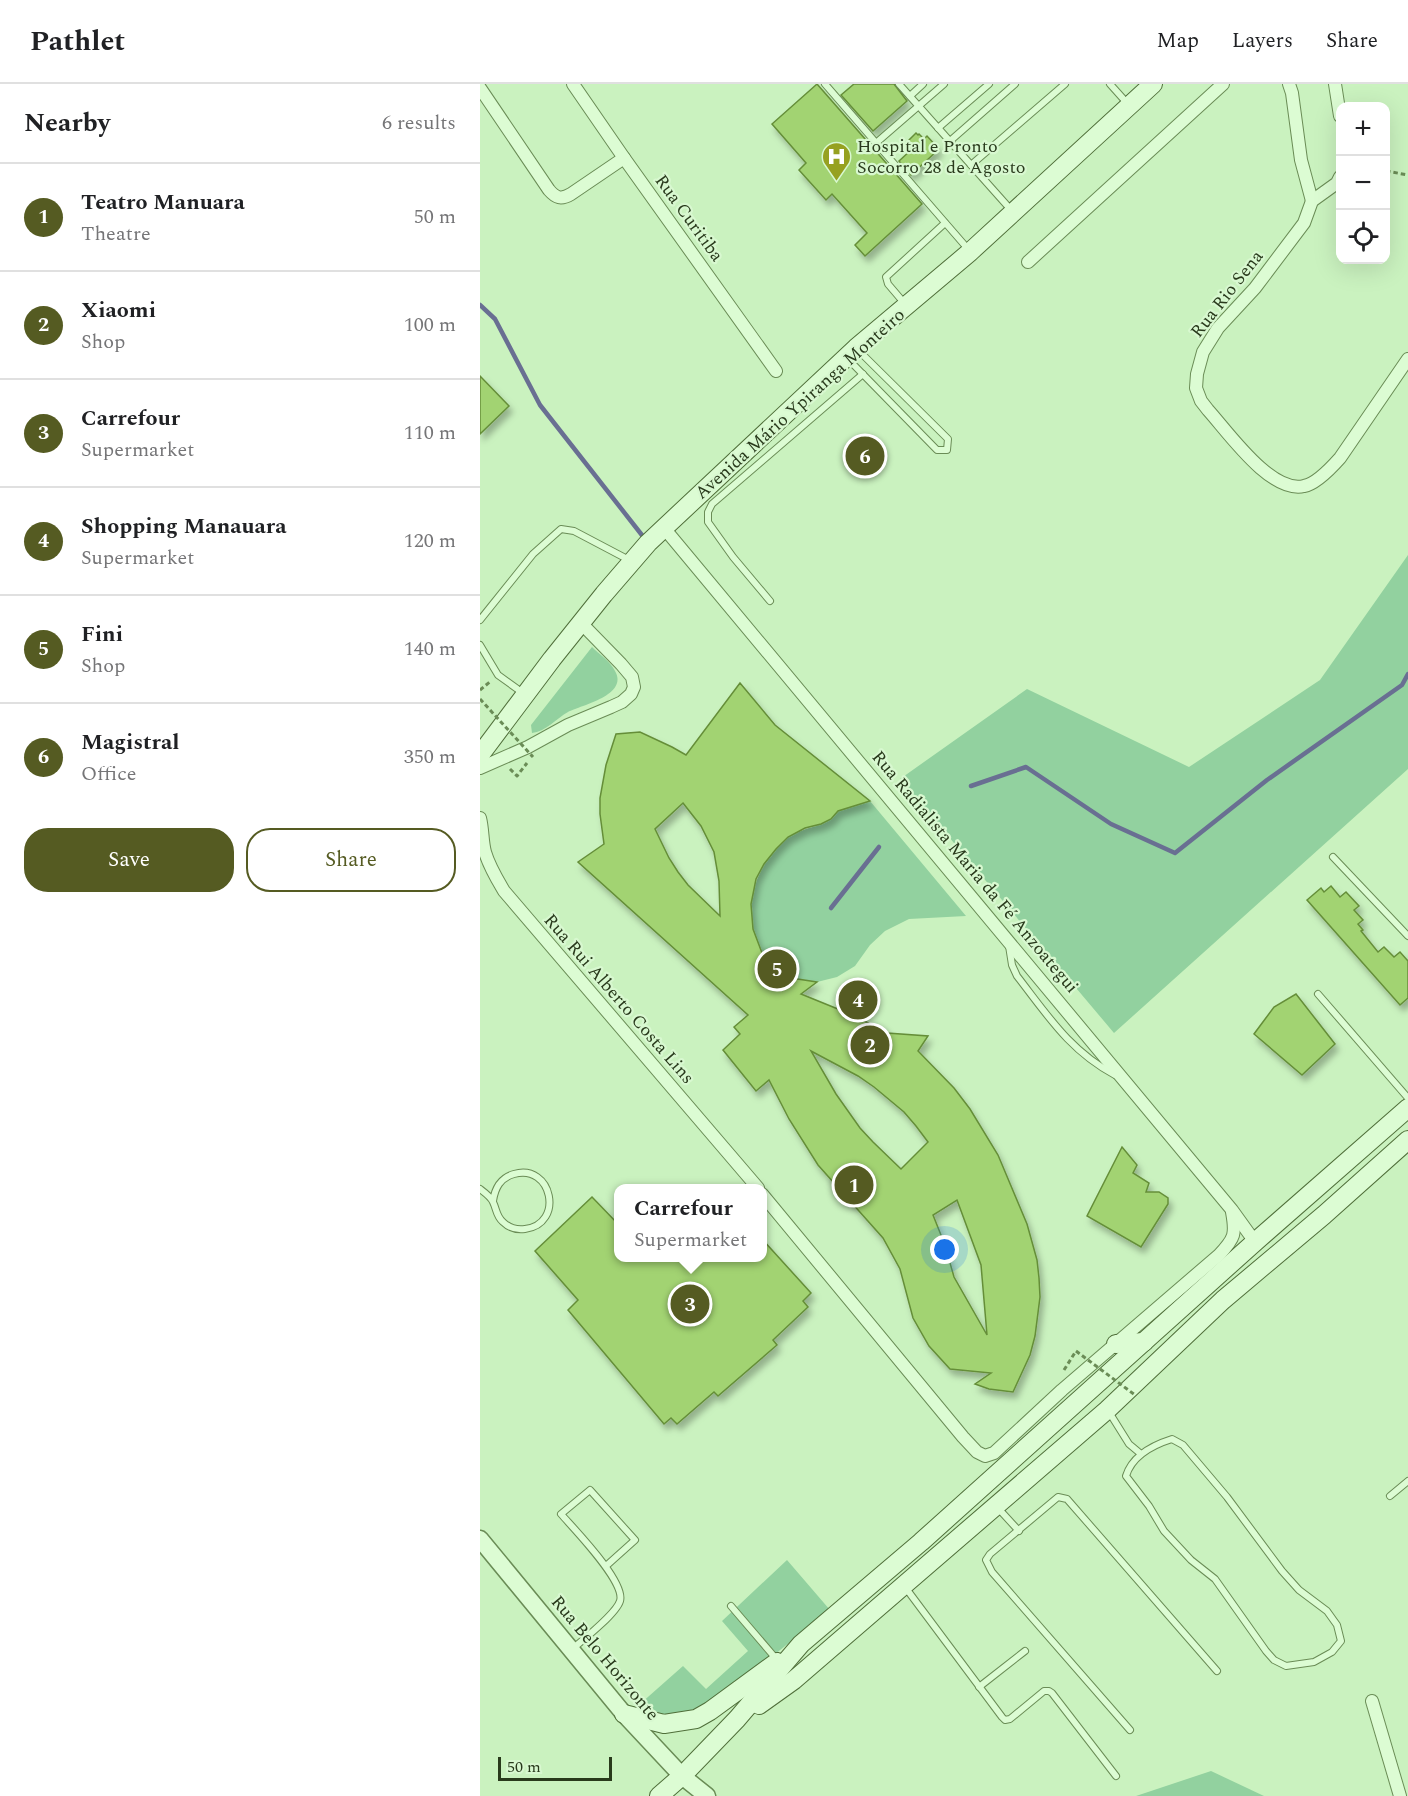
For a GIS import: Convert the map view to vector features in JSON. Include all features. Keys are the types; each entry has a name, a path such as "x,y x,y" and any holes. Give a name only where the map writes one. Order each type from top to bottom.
{"main road":[{"name":"Avenida Mário Ypiranga Monteiro","path":"480,755 580,623 631,562 664,528 851,353 970,252 1153,84"},
{"path":"624,1714 664,1724 696,1719 801,1644 921,1542 1408,1108"},
{"path":"737,1719 794,1680 904,1586 1107,1410 1223,1300 1408,1140"},
{"path":"1185,1305 1190,1280"},
{"path":"1116,1344 1144,1342"},
{"path":"658,1796 682,1776 737,1719 801,1644"}],"street":[{"name":"Rua Curitiba","path":"573,84 776,371"},
{"path":"1028,262 1223,84"},
{"path":"1289,84 1301,160 1312,201 1336,184"},
{"path":"1335,84 1338,102"},
{"path":"480,88 553,195 562,198 571,194 624,158"},
{"name":"Rua Rio Sena","path":"1312,201 1304,223 1297,233 1255,288 1218,328 1203,352 1196,388 1201,401 1258,466 1283,484 1295,487 1306,486 1341,458 1408,359"},
{"name":"Rua Radialista Maria da Fé Anzoategui","path":"664,528 1232,1210 1255,1242"},
{"path":"480,768 616,704 631,694 634,687 632,677 580,623"},
{"name":"Rua Rui Alberto Costa Lins","path":"480,819 484,849 504,891 755,1184"},
{"path":"767,1200 963,1437 982,1456 991,1455 1219,1255 1235,1231 1232,1210"},
{"name":"Rua Belo Horizonte","path":"480,1539 624,1714 682,1776 706,1796"},
{"path":"1372,1701 1400,1796"}],"lane":[{"path":"825,84 970,252"},
{"path":"899,84 1013,212"},
{"path":"909,96 923,84"},
{"path":"876,143 944,84"},
{"path":"938,128 989,84"},
{"path":"950,141 1015,84"},
{"path":"971,165 1065,84"},
{"path":"1110,84 1129,106"},
{"path":"907,307 888,284 886,277 945,223"},
{"path":"851,353 948,439 947,450 937,450 863,374 851,353"},
{"path":"770,600 714,531 708,522 708,512 712,504 863,374"},
{"path":"785,414 800,429"},
{"path":"480,620 533,554 561,528 574,531 631,562"},
{"path":"480,645 498,675 525,695"},
{"path":"1333,857 1408,936"},
{"path":"1008,941 1012,965 1017,976 1063,1034 1096,1065 1124,1080"},
{"path":"1318,994 1408,1098"},
{"path":"480,1189 493,1202 494,1210 504,1224 520,1230 537,1226 543,1220 550,1204 550,1196 547,1188 535,1176 519,1172 510,1174 497,1185 493,1202"},
{"path":"1107,1410 1128,1444 1141,1454"},
{"path":"1172,1439 1183,1445 1227,1497 1299,1590 1327,1611 1337,1625 1341,1641 1332,1652 1314,1662 1286,1666 1274,1660 1215,1579 1191,1560 1164,1531 1149,1506 1132,1486 1126,1476 1129,1467 1141,1454 1159,1443 1172,1439"},
{"path":"1390,1496 1408,1481"},
{"path":"571,1650 607,1618 620,1603 621,1596 606,1566 561,1514 590,1490 635,1540 606,1566"},
{"path":"1130,1730 992,1572 986,1560 990,1554 1058,1497 1067,1499 1217,1671"},
{"path":"995,1506 1019,1531"},
{"path":"904,1586 1005,1720 1010,1719 1044,1691 1053,1693 1116,1776"},
{"path":"731,1606 778,1661"},
{"path":"979,1687 1025,1651"}],"path":[{"path":"1390,172 1408,175"},
{"path":"480,699 533,757"},
{"path":"1076,1351 1135,1395"}],"green space":[{"path":"1408,555 1408,769 1114,1033 900,779 1027,689 1189,767 1320,680"},
{"path":"592,647 608,661 615,671 618,679 616,687 602,698 568,712 546,727 532,733 531,725"},
{"path":"870,801 966,916 909,919 885,931 870,945 855,966 837,977 817,982 778,976 762,954 755,939 751,907 758,876 775,849 791,835 824,823 843,809"},
{"path":"787,1560 830,1610 699,1715 658,1721 640,1704 683,1666 706,1689 748,1651 722,1621"},
{"path":"1211,1771 1264,1796 1136,1796"}],"building":[{"path":"817,84 922,204 865,256 855,245 867,233 832,194 826,200 799,170 806,163 772,124"},
{"path":"854,84 894,84 907,101 873,131 841,95"},
{"path":"916,133 924,139 927,136 939,149 911,175 899,161 911,150 906,145"},
{"path":"480,376 509,406 480,434"},
{"path":"740,683 775,725 870,801 838,811 831,819 788,837 776,849 756,879 751,904 753,929 762,953 778,976 817,982 801,994 855,1016 887,1033 928,1036 918,1051 954,1088 970,1109 998,1155 1027,1224 1037,1260 1039,1278 1040,1297 1035,1336 1030,1355 1013,1392 989,1389 975,1384 991,1373 950,1369 929,1346 913,1318 900,1269 883,1238 818,1165 789,1119 769,1080 756,1091 723,1050 740,1034 734,1027 748,1015 578,862 604,844 600,798 606,765 616,734 640,732 686,755","holes":["683,803 701,826 714,852 719,881 720,916 678,872 655,829","811,1051 874,1087 904,1112 928,1142 901,1169 860,1128 836,1094","957,1200 981,1265 987,1335 954,1277 933,1215"]},
{"path":"1331,886 1340,897 1346,892 1359,906 1354,910 1363,920 1358,924 1378,952 1384,947 1394,957 1400,952 1408,961 1408,998 1400,1005 1307,900 1321,888 1324,892"},
{"path":"1296,994 1335,1044 1302,1075 1254,1034 1274,1007"},
{"path":"1122,1147 1137,1165 1133,1173 1149,1183 1146,1192 1159,1192 1168,1198 1168,1204 1141,1247 1087,1216"},
{"path":"592,1197 614,1220 614,1262 767,1262 767,1245 811,1293 803,1301 808,1307 773,1340 777,1345 718,1396 714,1392 677,1424 671,1418 664,1424 568,1310 578,1300 535,1251"}],"waterway":[{"path":"480,305 495,319 540,405 645,539"},
{"path":"971,786 1026,767 1111,824 1175,853 1267,780 1402,685 1408,674"},
{"path":"831,908 879,847"}],"place":[{"name":"Hospital e Pronto Socorro 28 de Agosto","path":"836,182"},
{"name":"Magistral","path":"865,456"},
{"name":"Fini","path":"777,969"},
{"name":"Shopping Manauara","path":"858,1000"},
{"name":"Xiaomi","path":"870,1045"},
{"name":"Teatro Manuara","path":"854,1185"},
{"name":"Carrefour","path":"690,1304"}]}
